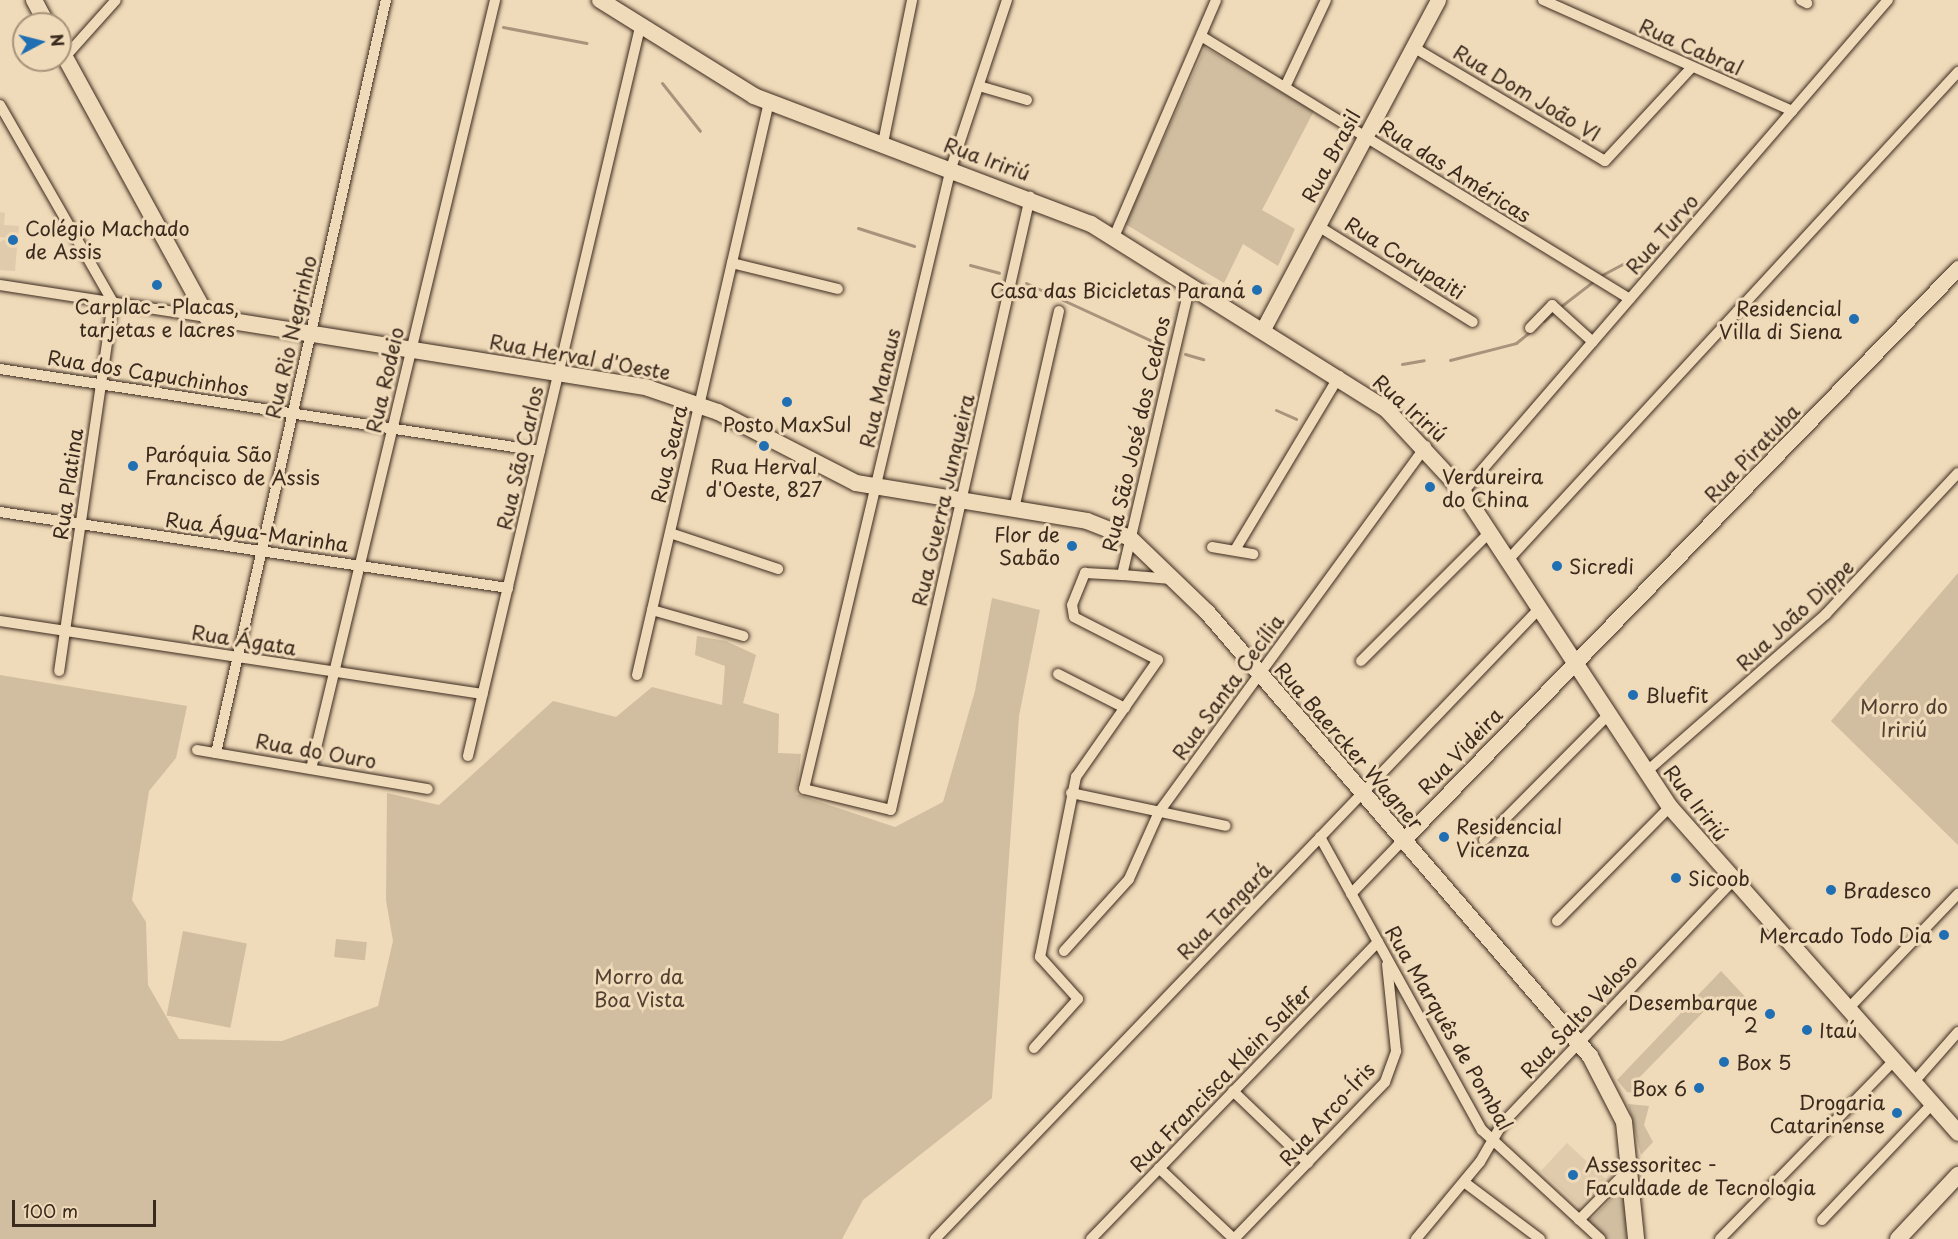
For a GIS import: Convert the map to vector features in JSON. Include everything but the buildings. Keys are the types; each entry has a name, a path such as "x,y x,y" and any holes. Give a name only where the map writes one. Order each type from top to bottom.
{"main road":[{"name":"Rua Iririú","path":"600,0 708,72 769,102 1030,197 1114,237 1262,331 1339,376 1426,446 1463,492 1607,716 1670,807 1732,882 1958,1133"},
{"name":"Rua Brasil","path":"1262,331 1438,0"},
{"path":"72,70 207,317"},
{"name":"Rua Piratuba","path":"1576,666 1958,268"},
{"name":"Rua Herval d'Oeste","path":"207,317 648,388 699,404 828,471 875,488 1098,523 1130,538"},
{"name":"Rua Baercker Wagner","path":"1130,538 1176,579 1578,1041 1617,1104 1632,1165 1636,1239"},
{"name":"Rua Videira","path":"1404,839 1576,666"},
{"path":"1904,1237 1958,1174"}],"street":[{"path":"72,42 116,0"},
{"name":"Rua Rio Negrinho","path":"216,753 386,0"},
{"name":"Rua Rodeio","path":"311,769 495,0"},
{"path":"883,143 912,0"},
{"name":"Rua Manaus","path":"891,810 804,789 951,168 1007,0"},
{"path":"1114,237 1216,0"},
{"path":"1285,87 1326,0"},
{"name":"Rua Cabral","path":"1543,0 1792,111"},
{"name":"Rua Turvo","path":"1463,492 1888,0"},
{"name":"Rua São Carlos","path":"468,756 640,27"},
{"name":"Rua das Américas","path":"1201,36 1630,299"},
{"name":"Rua Dom João VI","path":"1413,47 1605,161 1692,67"},
{"path":"1508,560 1958,72"},
{"path":"979,86 1027,100"},
{"name":"Rua Seara","path":"637,675 769,102"},
{"path":"0,105 113,302"},
{"name":"Rua Guerra Junqueira","path":"891,810 1030,197"},
{"name":"Rua Corupaiti","path":"1318,226 1473,322"},
{"path":"732,263 838,289"},
{"name":"Rua São José dos Cedros","path":"1034,1048 1078,999 1040,957 1071,793 1084,758 1125,708 1158,660 1071,612 1085,573 1122,575 1190,284"},
{"name":"Rua Herval d'Oeste","path":"0,285 207,317"},
{"name":"Rua Platina","path":"59,671 113,302"},
{"path":"1530,328 1552,305 1593,342"},
{"path":"1014,509 1059,311"},
{"name":"Rua dos Capuchinhos","path":"0,369 540,451"},
{"path":"1235,550 1339,376"},
{"name":"Rua Santa Cecília","path":"1064,951 1129,879 1159,812 1426,446"},
{"name":"Rua João Dippe","path":"1645,773 1826,614 1958,473"},
{"name":"Rua Água-Marinha","path":"0,512 508,588"},
{"path":"1361,661 1490,532"},
{"path":"670,533 778,569"},
{"path":"1212,547 1253,554"},
{"path":"1122,575 1176,579"},
{"name":"Rua Tangará","path":"935,1239 1539,609"},
{"path":"652,610 743,636"},
{"name":"Rua Ágata","path":"0,621 483,694"},
{"path":"1058,674 1125,708"},
{"path":"1484,840 1607,716"},
{"name":"Rua do Ouro","path":"197,750 429,789"},
{"path":"1071,793 1226,826"},
{"path":"1557,921 1670,807"},
{"name":"Rua Marquês de Pombal","path":"1320,837 1491,1142 1600,1239"},
{"name":"Rua Videira","path":"1351,894 1404,839"},
{"name":"Rua Salto Veloso","path":"1416,1239 1464,1182 1491,1142 1578,1041 1732,882"},
{"path":"1847,1010 1958,894"},
{"name":"Rua Francisca Klein Salfer","path":"1091,1239 1378,942"},
{"name":"Rua Arco-Íris","path":"1234,1239 1376,1093 1392,1068 1396,1040 1386,957"},
{"path":"1913,1083 1958,1032"},
{"path":"1720,1239 1893,1061"},
{"path":"1233,1091 1308,1163"},
{"path":"1822,1220 1932,1104"},
{"path":"1579,1220 1632,1165"},
{"path":"1159,1168 1234,1239"},
{"path":"1464,1182 1540,1239"}],"shaded area":[{"name":"Colégio Machado de Assis","path":"0,212 5,213 4,225 19,226 15,271 0,270 0,242 7,238 0,237"},
{"name":"Assessoritec - Faculdade de Tecnologia","path":"1567,1143 1605,1178 1579,1206 1541,1171"}],"green space":[{"path":"1205,48 1314,111 1262,210 1295,229 1278,266 1243,244 1224,283 1125,224"},
{"name":"Morro do Iririú","path":"1958,573 1958,845 1831,721"},
{"name":"Morro da Boa Vista","path":"992,598 1040,610 1019,716 992,1098 863,1200 842,1239 0,1239 0,675 187,706 176,758 149,791 132,900 146,922 148,985 179,1039 282,1041 378,1006 393,941 386,900 387,793 439,805 553,701 616,717 652,687 722,705 725,666 695,655 697,636 726,641 756,655 743,703 779,714 778,753 801,754 796,794 895,827 943,802 975,691"},
{"path":"183,931 247,943 230,1028 167,1015"},
{"path":"336,939 367,942 365,960 334,957"},
{"path":"1721,971 1750,1002 1716,999 1633,1084 1658,1091 1654,1095 1627,1092 1617,1080"},
{"path":"1628,1104 1649,1106 1644,1125 1653,1142 1641,1155"},
{"path":"1617,1193 1624,1194 1627,1239 1603,1239 1587,1224"}],"waterway":[{"path":"503,27 586,43"},
{"path":"662,83 700,131"},
{"path":"858,228 914,246"},
{"path":"1600,276 1649,250"},
{"path":"970,265 999,273"},
{"path":"1560,307 1595,280"},
{"path":"1026,283 1163,346"},
{"path":"1544,321 1555,311"},
{"path":"1450,360 1516,343 1532,330"},
{"path":"1185,354 1203,359"},
{"path":"1402,364 1424,360"},
{"path":"1276,410 1296,419"}],"place":[{"name":"Colégio Machado de Assis","path":"13,240"},
{"name":"Carplac - Placas, tarjetas e lacres","path":"157,285"},
{"name":"Casa das Bicicletas Paraná","path":"1257,290"},
{"name":"Residencial Villa di Siena","path":"1854,319"},
{"name":"Posto MaxSul","path":"787,402"},
{"name":"Rua Herval d'Oeste, 827","path":"764,446"},
{"name":"Paróquia São Francisco de Assis","path":"133,466"},
{"name":"Verdureira do China","path":"1430,487"},
{"name":"Flor de Sabão","path":"1072,546"},
{"name":"Sicredi","path":"1557,566"},
{"name":"Bluefit","path":"1633,695"},
{"name":"Residencial Vicenza","path":"1444,837"},
{"name":"Sicoob","path":"1676,878"},
{"name":"Bradesco","path":"1831,890"},
{"name":"Mercado Todo Dia","path":"1944,935"},
{"name":"Desembarque 2","path":"1770,1014"},
{"name":"Itaú","path":"1807,1030"},
{"name":"Box 5","path":"1724,1062"},
{"name":"Box 6","path":"1699,1088"},
{"name":"Drogaria Catarinense","path":"1897,1113"},
{"name":"Assessoritec - Faculdade de Tecnologia","path":"1573,1175"}]}
